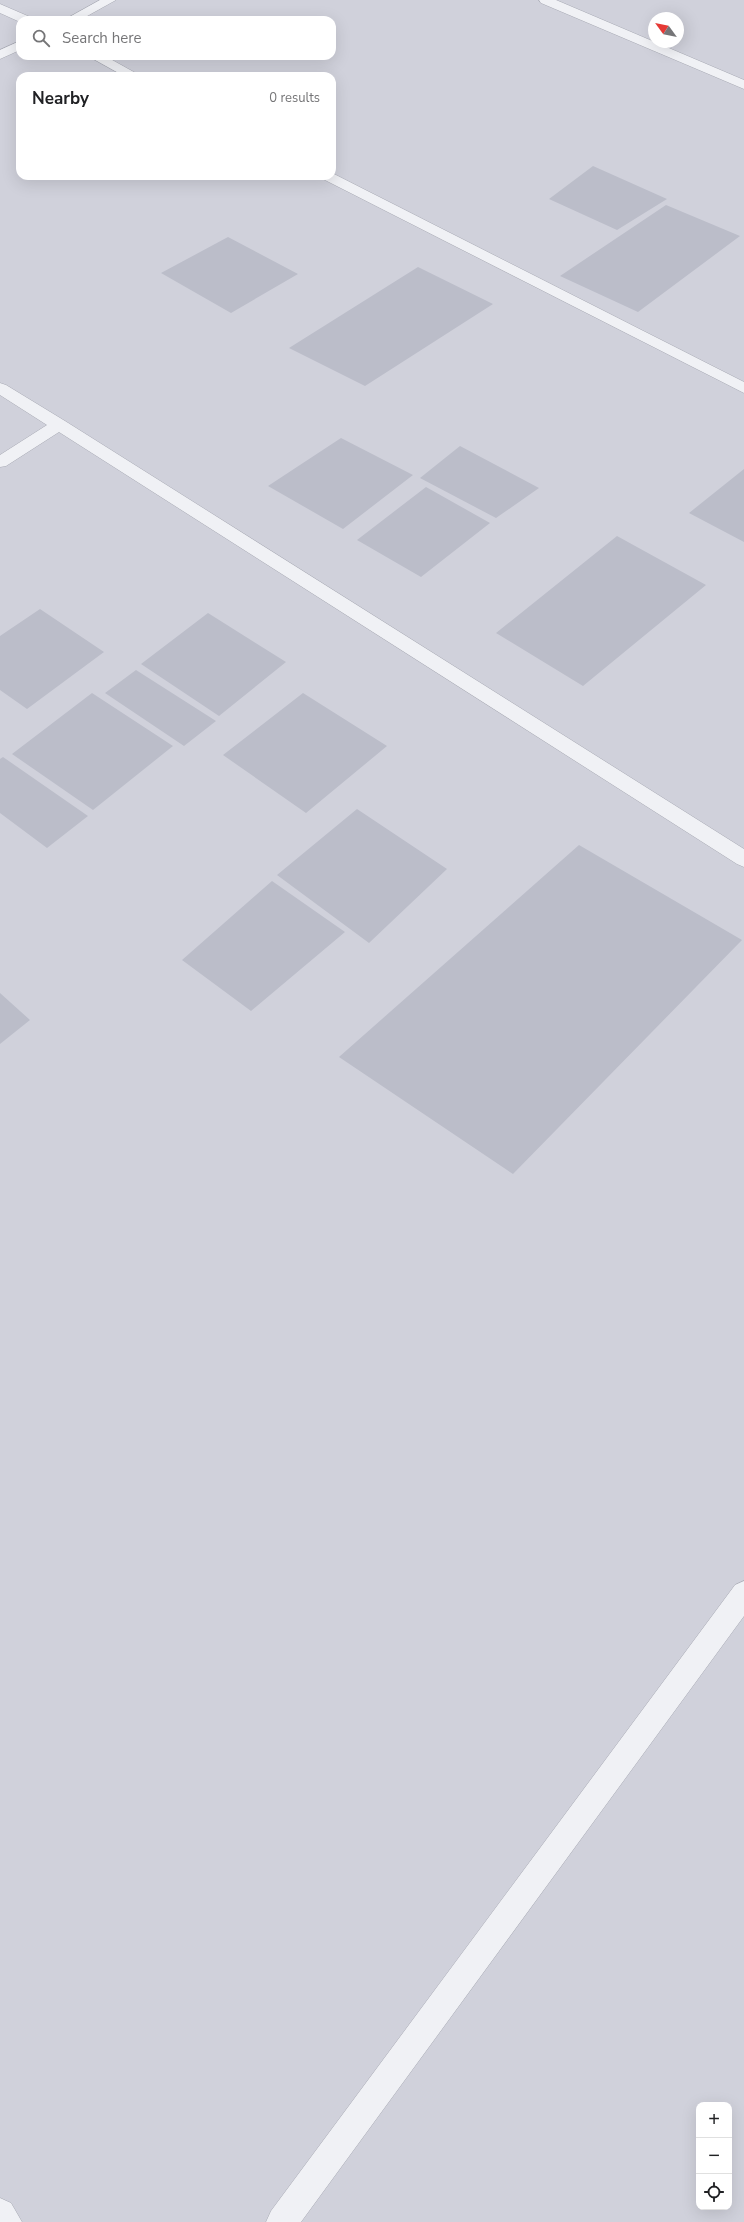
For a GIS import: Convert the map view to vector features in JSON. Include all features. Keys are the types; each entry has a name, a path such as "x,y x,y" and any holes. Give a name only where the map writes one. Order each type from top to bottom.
{"street":[{"path":"78,16 110,0"},
{"path":"545,0 744,86"},
{"path":"0,8 16,16"},
{"path":"0,54 16,47"},
{"path":"103,60 126,72"},
{"path":"336,180 744,388"},
{"path":"0,388 744,859"},
{"path":"0,462 59,425"},
{"path":"282,2222 744,1594"},
{"path":"0,2214 6,2222"}],"shaded area":[{"path":"0,0 744,0 744,2222 0,2222"}],"building":[{"path":"593,166 667,199 617,230 549,199"},
{"path":"666,205 740,236 638,312 560,276"},
{"path":"228,237 298,274 231,313 161,273"},
{"path":"418,267 493,304 365,386 289,348"},
{"path":"341,438 413,475 343,529 268,486"},
{"path":"460,446 539,488 496,518 420,478"},
{"path":"744,469 744,542 689,513"},
{"path":"426,487 490,523 421,577 357,540"},
{"path":"617,536 706,585 583,686 496,633"},
{"path":"40,609 104,652 27,709 0,690 0,636"},
{"path":"208,613 286,662 219,716 141,664"},
{"path":"136,670 216,721 184,746 105,693"},
{"path":"92,693 173,746 93,810 12,754"},
{"path":"303,693 387,746 306,813 223,755"},
{"path":"3,757 88,816 47,848 0,813 0,759"},
{"path":"357,809 447,869 369,943 277,875"},
{"path":"579,845 742,940 513,1174 339,1057"},
{"path":"272,881 345,932 251,1011 182,960"},
{"path":"0,993 30,1020 0,1044"}]}
